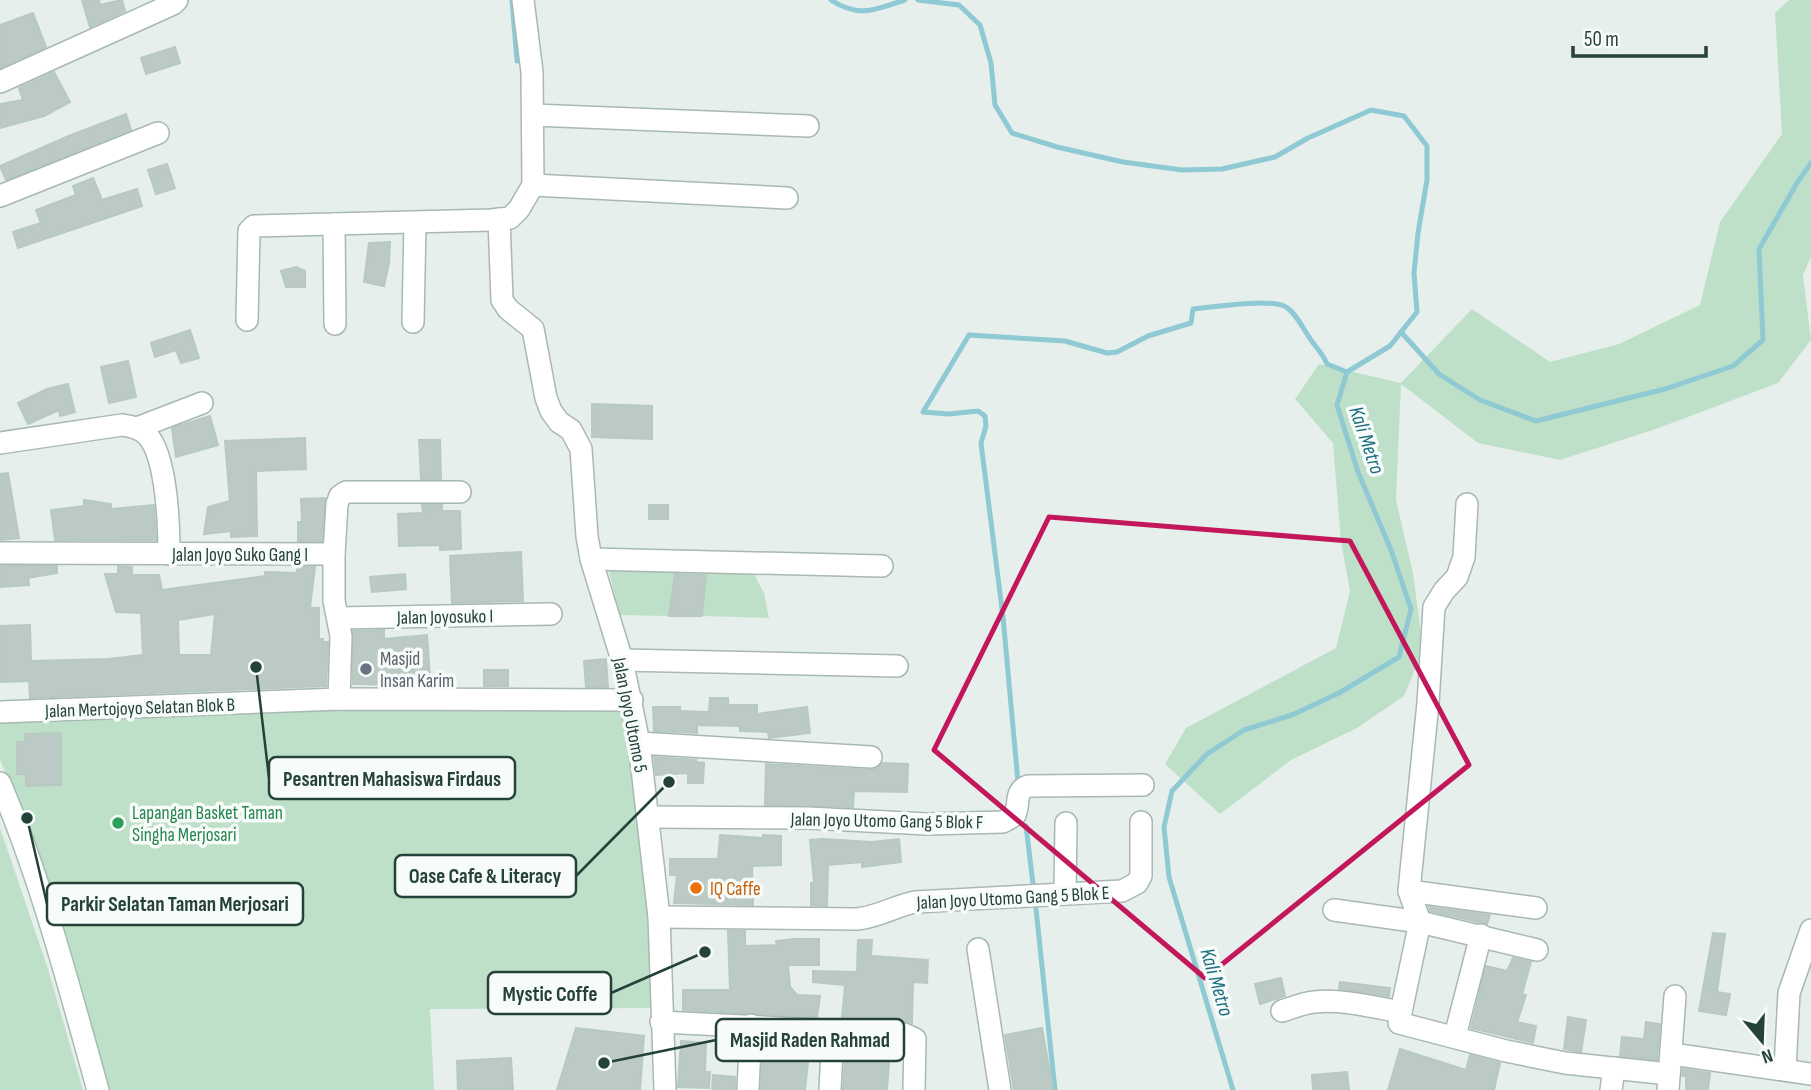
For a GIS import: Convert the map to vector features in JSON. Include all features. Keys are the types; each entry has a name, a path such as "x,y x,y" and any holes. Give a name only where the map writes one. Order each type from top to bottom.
{"street":[{"path":"0,82 128,26 177,0"},
{"path":"247,320 251,228 259,224 415,223 499,219 510,218 519,209 533,185 531,59 523,0"},
{"path":"533,115 808,126"},
{"path":"0,196 158,133"},
{"path":"533,185 787,198"},
{"name":"Jalan Joyo Utomo 5","path":"499,219 502,300 508,309 533,328 546,398 559,422 571,430 581,449 592,559 622,660 624,701 639,743 650,817 659,917 665,1090"},
{"path":"414,322 415,223"},
{"path":"334,224 335,324"},
{"path":"137,428 202,402"},
{"path":"0,443 122,425 137,428 148,436 154,447 164,482 169,554"},
{"path":"334,554 337,504 340,496 346,492 460,492"},
{"path":"1468,504 1464,557 1457,577 1434,607 1428,703 1409,891 1420,922 1399,1023 1506,1051 1565,1063 1670,1073 1785,1069 1811,1074"},
{"name":"Jalan Joyo Suko Gang I","path":"0,552 334,554 334,601 341,636 339,699"},
{"path":"592,559 882,566"},
{"name":"Jalan Joyosuko I","path":"338,618 551,614"},
{"path":"622,660 897,666"},
{"name":"Jalan Mertojoyo Selatan Blok B","path":"0,712 339,699 624,701"},
{"path":"639,743 871,757"},
{"path":"0,783 48,920 98,1090"},
{"name":"Jalan Joyo Utomo Gang 5 Blok F","path":"650,817 808,818 927,824 1003,822 1015,815 1018,796 1023,788 1028,786 1143,785"},
{"name":"Jalan Joyo Utomo Gang 5 Blok E","path":"659,917 857,919 915,902 1122,891 1137,883 1141,876 1141,822"},
{"path":"1065,894 1066,823"},
{"path":"1409,891 1536,908"},
{"path":"1334,910 1420,922 1537,950"},
{"path":"1785,1069 1789,993 1811,930"},
{"path":"1455,1037 1481,935"},
{"path":"978,949 1000,1090"},
{"path":"1670,1073 1671,1018 1675,996"},
{"path":"1282,1011 1311,1002 1332,1001 1401,1012"},
{"path":"662,1022 904,1034 915,1039 914,1090"},
{"path":"748,1090 751,1026"},
{"path":"830,1090 833,1030"},
{"path":"1611,1090 1615,1068"}],"highlighted area":[{"path":"1049,517 1350,541 1469,765 1205,978 934,750"}],"green space":[{"path":"1789,0 1811,0 1811,257 1803,275 1811,340 1778,383 1656,429 1560,460 1478,443 1401,384 1396,500 1413,573 1423,650 1404,696 1357,728 1291,760 1220,814 1165,764 1186,728 1336,648 1350,591 1341,542 1333,443 1295,399 1319,364 1401,383 1472,309 1550,362 1619,344 1700,305 1720,222 1782,134 1775,13"},
{"path":"607,564 677,564 669,616 620,615"},
{"path":"707,567 753,567 764,593 769,618 702,616"},
{"path":"408,708 626,709 650,896 653,1008 430,1009 434,1090 107,1090 17,800 0,760 0,721"},
{"path":"0,828 48,969 83,1090 0,1090"}],"building":[{"path":"82,0 99,0 100,5 122,0 125,11 90,27"},
{"path":"33,13 46,47 0,68 0,25"},
{"path":"175,47 180,63 146,74 141,58"},
{"path":"54,72 70,102 44,116 0,128 0,104 23,100 19,88"},
{"path":"126,114 131,130 6,180 0,166"},
{"path":"167,164 175,188 156,194 148,170"},
{"path":"93,178 102,200 137,189 142,206 18,248 13,232 41,223 36,210 76,195 73,186"},
{"path":"390,242 384,286 364,282 369,243"},
{"path":"296,267 305,271 305,287 286,287 281,271"},
{"path":"190,330 199,358 181,363 176,350 155,357 151,343"},
{"path":"128,361 136,397 109,403 101,367"},
{"path":"68,384 75,412 60,416 59,410 28,424 18,403 47,389"},
{"path":"592,404 652,406 652,439 592,437"},
{"path":"210,416 218,445 176,457 172,428"},
{"path":"305,438 306,469 256,471 257,536 231,537 231,531 204,534 208,507 230,501 225,441"},
{"path":"419,440 440,440 441,479 421,479"},
{"path":"8,473 19,538 0,540 0,474"},
{"path":"325,498 322,541 298,541 298,522 302,522 301,499"},
{"path":"84,500 111,504 111,509 154,505 156,540 55,540 51,510 84,506"},
{"path":"422,505 442,505 442,511 460,511 461,549 440,550 440,545 399,546 398,514 423,513"},
{"path":"649,505 668,505 668,519 649,519"},
{"path":"521,552 523,601 452,603 450,556"},
{"path":"0,566 57,566 57,573 28,578 29,585 0,587"},
{"path":"118,566 132,567 132,575 159,575 162,590 265,576 265,572 297,573 297,567 315,567 310,608 319,608 319,639 328,642 326,686 30,698 29,681 0,682 0,626 30,625 31,661 108,659 143,655 141,613 116,612 105,574 118,574","holes":["215,614 211,655 179,655 178,620"]},
{"path":"405,574 406,589 372,592 370,577"},
{"path":"675,574 706,575 702,616 669,616"},
{"path":"384,630 384,639 427,635 430,678 438,677 439,686 353,684 353,631"},
{"path":"606,659 608,687 586,687 584,661"},
{"path":"484,670 508,670 508,686 484,686"},
{"path":"710,698 728,698 728,705 757,705 757,714 807,707 810,733 769,738 768,732 740,731 740,726 697,725 697,733 654,731 653,707 680,707 680,711 709,712"},
{"path":"61,733 61,785 26,786 26,774 17,774 17,742 25,742 25,734"},
{"path":"654,757 704,763 703,783 688,783 688,773 656,775"},
{"path":"882,763 908,764 907,792 854,791 853,807 765,805 766,764 870,770"},
{"path":"720,835 763,838 763,835 781,836 781,865 752,866 753,905 674,903 677,875 670,875 670,859 718,859"},
{"path":"899,839 901,862 862,867 862,862 828,865 827,906 811,905 811,883 814,883 810,840 872,842"},
{"path":"1429,907 1490,915 1487,924 1430,911"},
{"path":"728,931 745,931 745,946 777,945 776,941 794,939 819,939 819,965 788,965 790,987 797,995 820,996 817,1017 683,1010 683,990 730,990"},
{"path":"1713,933 1725,934 1717,992 1730,994 1726,1015 1699,1011"},
{"path":"858,940 872,940 871,956 928,960 927,983 913,982 912,1023 842,1018 845,985 813,982 813,971 857,972"},
{"path":"1513,958 1531,962 1522,994 1526,995 1517,1022 1536,1026 1533,1043 1471,1028 1486,966 1507,971"},
{"path":"1281,978 1285,996 1260,1004 1255,984"},
{"path":"1340,982 1390,988 1389,996 1339,989"},
{"path":"1568,1017 1586,1020 1581,1052 1564,1049"},
{"path":"1646,1022 1660,1024 1657,1060 1620,1056 1622,1037 1644,1039"},
{"path":"576,1028 644,1036 640,1090 557,1090"},
{"path":"1042,1028 1053,1090 1014,1090 1005,1035"},
{"path":"681,1041 706,1043 705,1072 710,1072 709,1088 678,1087"},
{"path":"763,1048 809,1052 805,1090 761,1090"},
{"path":"1400,1049 1466,1070 1470,1055 1500,1063 1494,1090 1388,1090"},
{"path":"511,1058 513,1089 458,1090 457,1061"},
{"path":"845,1060 889,1062 887,1090 843,1090"},
{"path":"1683,1069 1710,1073 1708,1090 1686,1090"},
{"path":"1347,1072 1349,1090 1313,1090 1312,1075"},
{"path":"713,1075 735,1077 735,1090 712,1090"}],"waterway":[{"path":"512,0 517,61"},
{"name":"Kali Metro","path":"831,0 859,11 905,0"},
{"name":"Kali Metro","path":"918,0 959,5 980,25 991,63 995,105 1012,133 1057,147 1123,162 1182,170 1222,169 1275,157 1308,138 1371,110 1404,116 1427,146 1427,180 1414,273 1417,312 1390,346 1347,372 1337,405 1358,472 1391,550 1411,609 1399,657 1339,693 1292,715 1244,730 1207,754 1172,791 1164,827 1169,877 1233,1090"},
{"path":"1401,332 1439,374 1480,400 1536,421 1665,389 1733,366 1763,340 1759,249 1811,163"},
{"path":"1018,782 1003,617 981,443 986,426 985,416 978,411 949,414 923,412 969,335 1065,341 1107,353 1117,352 1148,336 1191,323 1193,309 1241,304 1279,304 1290,310 1299,320 1327,364 1347,372"},
{"path":"1026,826 1034,892"},
{"path":"1036,909 1055,1090"}],"place":[{"name":"Pesantren Mahasiswa Firdaus","path":"256,667"},
{"name":"Masjid Insan Karim","path":"366,669"},
{"name":"Oase Cafe & Literacy","path":"669,782"},
{"name":"Parkir Selatan Taman Merjosari","path":"27,818"},
{"name":"Lapangan Basket Taman Singha Merjosari","path":"118,823"},
{"name":"IQ Caffe","path":"696,888"},
{"name":"Mystic Coffe","path":"705,952"},
{"name":"Masjid Raden Rahmad","path":"604,1063"}]}
